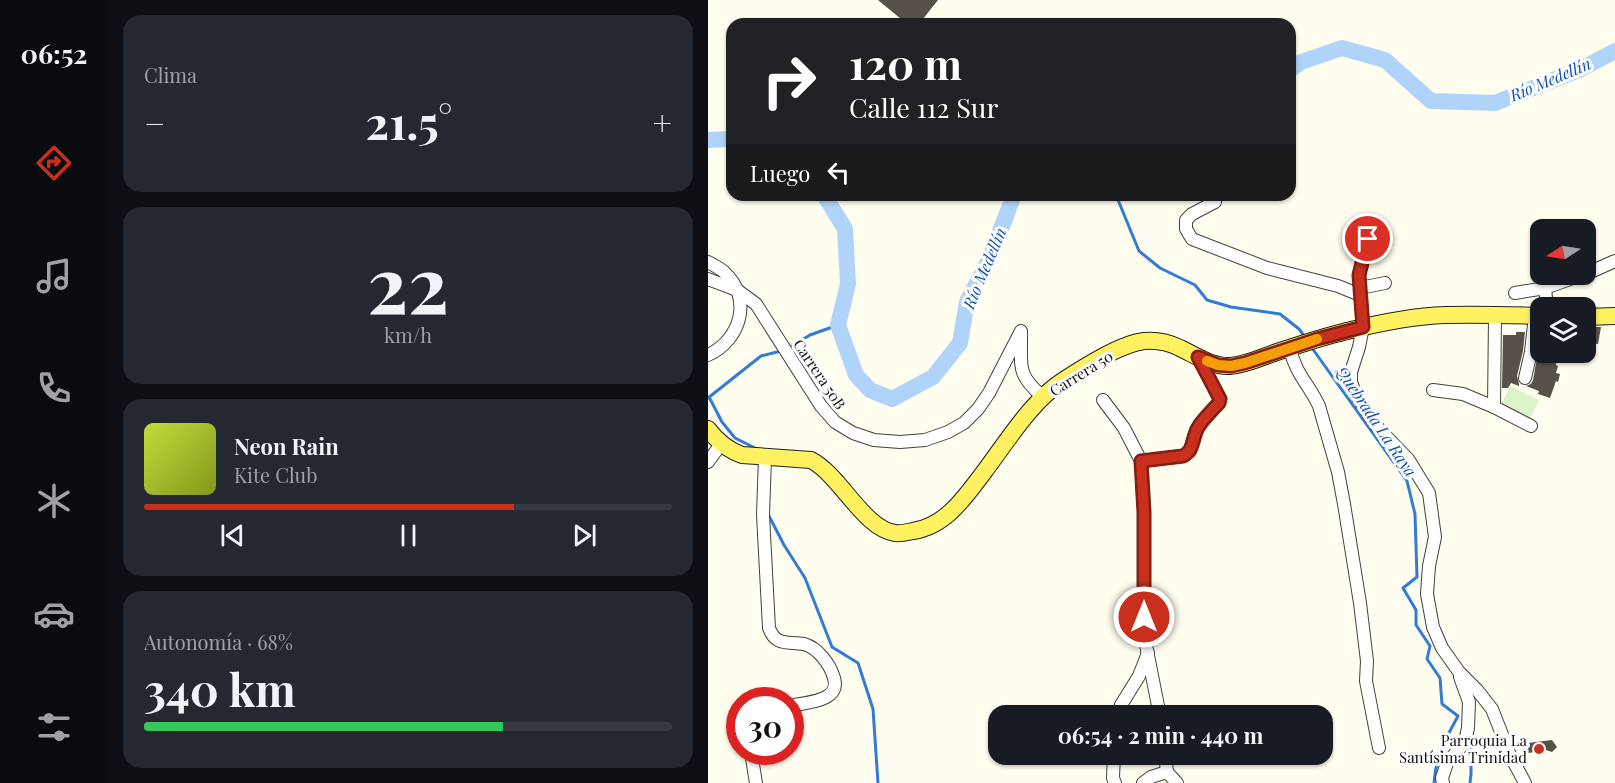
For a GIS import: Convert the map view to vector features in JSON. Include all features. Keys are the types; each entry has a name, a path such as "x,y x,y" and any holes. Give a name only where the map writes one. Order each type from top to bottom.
{"main road":[{"name":"Carrera 50","path":"708,429 722,444 742,455 811,460 828,472 861,511 880,528 894,533 916,531 933,525 949,515 1051,389 1117,350 1144,341 1158,342 1177,346 1218,365 1231,366 1363,327 1445,315 1530,314"},
{"path":"1596,317 1615,316"}],"street":[{"path":"1215,202 1192,214 1186,220 1186,230 1192,239 1267,268 1360,292 1385,283"},
{"path":"1368,239 1361,266 1360,292 1363,327 1351,372 1351,382 1355,393 1379,429 1408,459 1429,493 1435,537 1429,566 1427,594 1433,627 1442,648 1459,672 1492,709 1510,755 1525,783"},
{"path":"1596,269 1615,261"},
{"path":"708,262 725,273 737,290 742,313 734,332 708,355"},
{"name":"Carrera 50B","path":"708,279 737,290 756,304 821,406 835,422 853,433 874,440 900,442 925,440 948,432 964,423 989,393 1021,331 1023,374 1031,387 1043,397"},
{"path":"1515,293 1554,285"},
{"path":"1544,297 1545,288"},
{"path":"1494,407 1496,316"},
{"path":"1302,344 1294,365 1315,396 1338,472 1360,603 1367,661 1366,681 1379,748"},
{"path":"1525,378 1530,356"},
{"path":"1141,461 1187,454 1190,451 1196,429 1219,403 1220,399 1198,357"},
{"path":"1433,390 1457,392 1494,407 1531,426"},
{"path":"1103,400 1125,428 1141,461 1144,512 1144,635 1158,705"},
{"path":"708,462 722,444"},
{"path":"765,457 763,515 769,628 776,639 788,643 804,644 818,653 832,671 835,681 834,691 829,696 804,703"},
{"path":"1121,705 1140,676 1148,653"},
{"path":"1443,783 1442,778 1447,763 1465,742 1468,728 1469,702 1459,672"},
{"path":"753,765 756,783"},
{"path":"1114,765 1115,783"},
{"path":"1166,765 1167,772 1177,783"},
{"path":"1143,783 1151,777 1167,772"}],"green space":[{"path":"1510,386 1539,400 1529,421 1500,407"}],"building":[{"path":"878,0 938,0 924,18 900,18"},
{"path":"1596,327 1601,327 1598,344 1596,344"},
{"path":"1516,332 1525,332 1517,376 1519,386 1511,383 1508,388 1502,388 1503,335 1516,335"},
{"path":"1536,363 1556,363 1558,366 1556,373 1560,374 1550,398 1526,386 1533,380"},
{"name":"Parroquia La Santísima Trinidad","path":"1552,740 1557,747 1552,752 1546,750 1523,754 1521,744"}],"waterway":[{"name":"Río Medellín","path":"1296,66 1342,48 1385,60 1431,101 1495,103 1581,69 1615,51"},
{"name":"Río Medellín","path":"708,140 726,139"},
{"name":"Río Medellín","path":"828,201 845,229 848,284 838,325 856,375 870,390 892,399 933,377 960,343 967,302 989,260 1012,201"},
{"name":"Quebrada La Raya","path":"1118,201 1139,251 1160,268 1195,285 1207,300 1231,307 1280,314 1299,329 1305,337"},
{"path":"787,349 810,335 838,325"},
{"name":"Quebrada La Raya","path":"1312,348 1407,481 1415,514 1417,577 1403,588 1416,610 1416,625 1430,646 1427,659 1440,678 1442,704 1458,716 1439,756 1434,783"},
{"path":"708,398 761,356 781,351"},
{"path":"709,397 722,422 735,438 755,448"},
{"path":"768,514 805,578 832,647 858,663 873,709 878,783"},
{"path":"1470,783 1471,740"}],"slow traffic":[{"path":"1207,361 1231,366 1317,339"}],"place":[{"name":"Parroquia La Santísima Trinidad","path":"1539,749"}],"route":[{"path":"1144,617 1144,512 1141,461 1187,454 1190,451 1196,429 1219,403 1220,399 1198,357 1218,365 1231,366 1363,327 1359,275 1368,239"}]}
